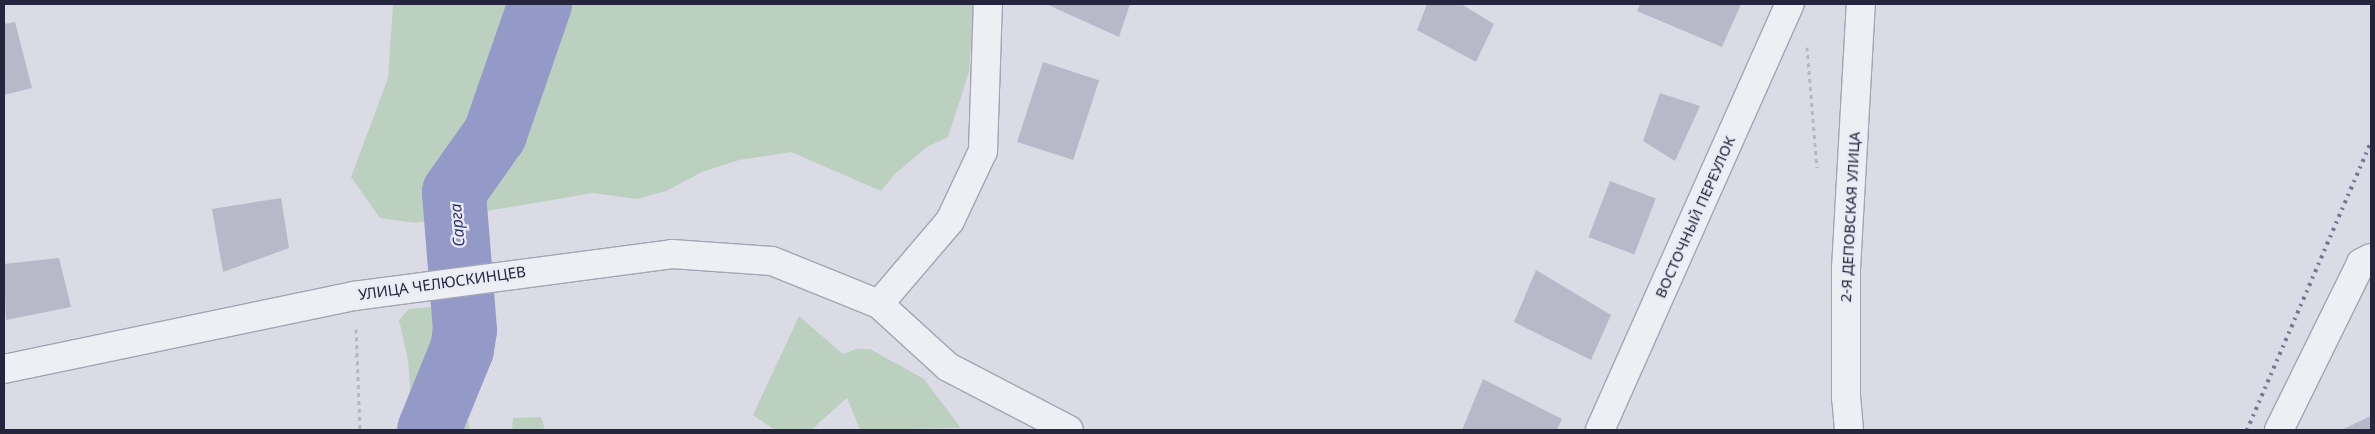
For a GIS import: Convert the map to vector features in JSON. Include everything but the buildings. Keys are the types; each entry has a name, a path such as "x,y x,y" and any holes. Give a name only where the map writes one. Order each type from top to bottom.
{"street":[{"path":"988,4 983,151 950,221 879,304 948,367 1069,430"},
{"name":"ВОСТОЧНЫЙ ПЕРЕУЛОК","path":"1600,430 1790,4"},
{"name":"2-Я ДЕПОВСКАЯ УЛИЦА","path":"1849,430 1846,398 1846,269 1861,4"},
{"name":"УЛИЦА ЧЕЛЮСКИНЦЕВ","path":"4,369 400,288 672,254 772,261 879,304"},
{"path":"2279,430 2362,263 2371,258"}],"path":[{"path":"354,296 360,430"}],"green space":[{"path":"393,4 974,4 969,72 948,137 927,147 895,174 881,191 791,152 739,160 702,172 666,191 637,199 593,193 416,223 380,218 351,177 388,78"},
{"path":"442,306 458,314 465,330 456,364 470,430 403,430 411,399 408,360 399,320 409,309"},
{"path":"799,316 843,354 856,349 870,349 924,379 961,428 860,430 847,398 811,430 775,430 753,415"},
{"path":"541,417 545,430 512,430 513,418"}],"waterway":[{"name":"Сарга","path":"429,430 462,349 465,330 454,192 495,134 540,4"}],"railway":[{"path":"2247,430 2371,142"}]}
